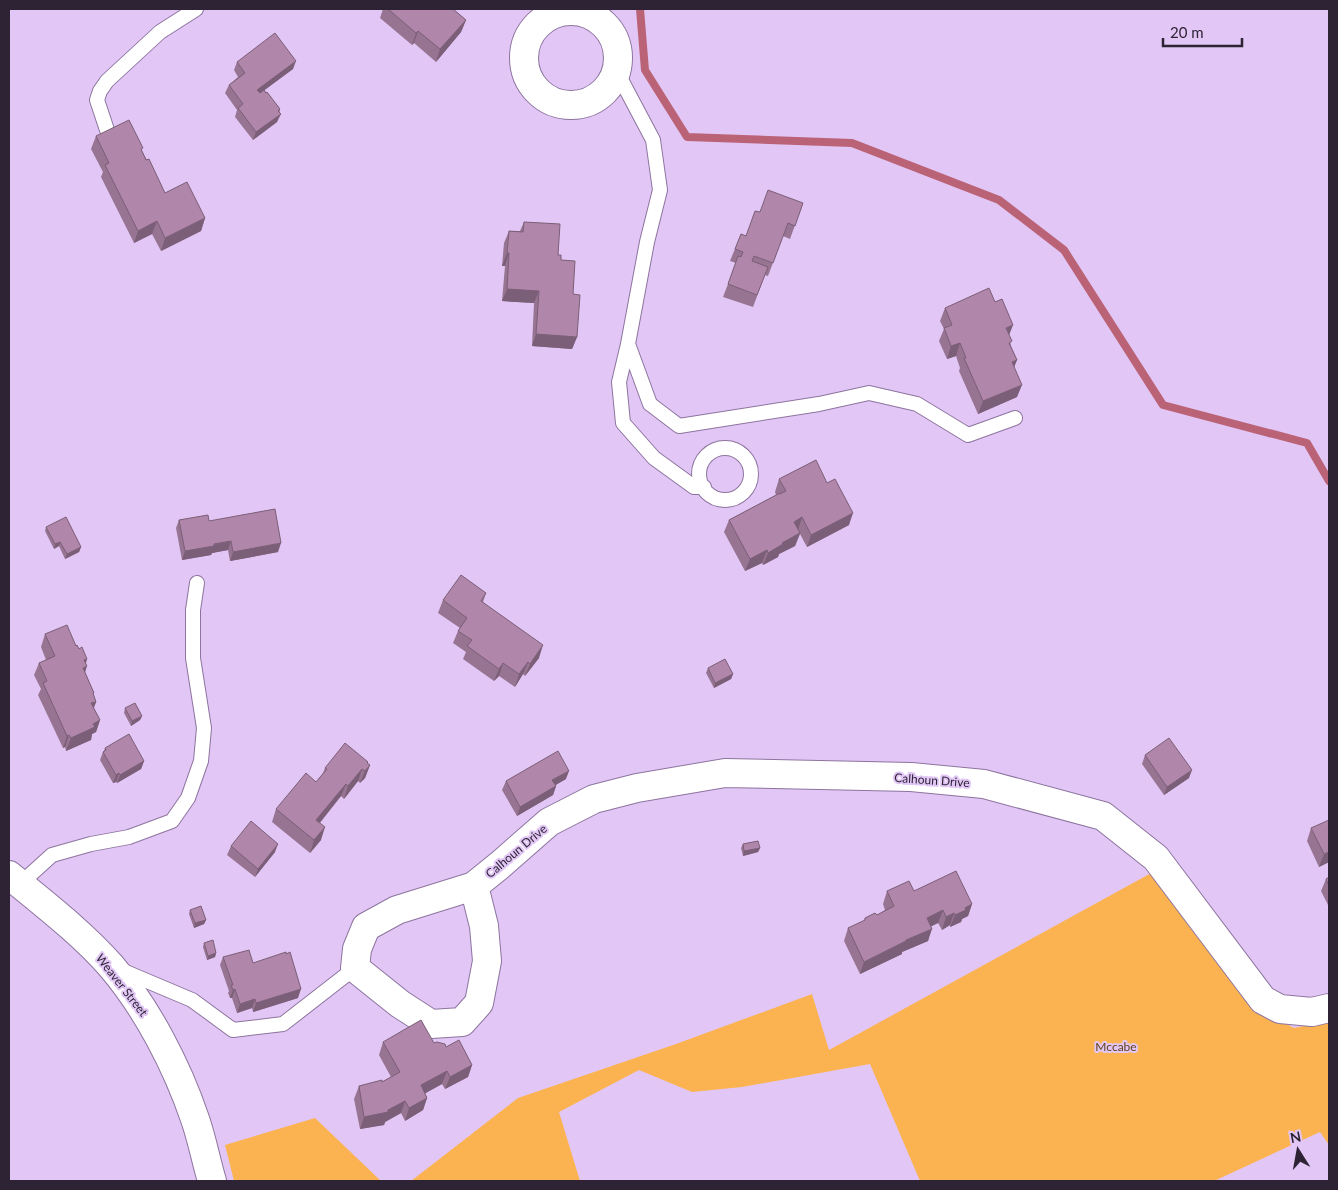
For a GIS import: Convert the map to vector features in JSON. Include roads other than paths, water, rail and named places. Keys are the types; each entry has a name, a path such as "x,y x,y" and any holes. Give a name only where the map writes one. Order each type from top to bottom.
{"street":[{"path":"560,12 592,12 614,38 619,57 617,72 610,87 591,102 575,106 558,104 544,98 528,79 524,65 526,42 538,24 560,12"},
{"name":"Calhoun Drive","path":"474,886 484,926 487,961 480,1003 462,1022 431,1024 400,1004 355,968 357,948 366,927 397,910 474,886 549,822 594,800 637,788 725,773 911,778 984,784 1103,816 1156,858 1263,1000 1280,1009 1312,1012 1329,1008"},
{"name":"Weaver Street","path":"14,879 71,926 111,966 143,1008 176,1070 196,1119 212,1181"}],"lane":[{"path":"107,130 97,100 106,81 160,32 196,9"},
{"path":"617,72 653,140 660,190 647,242 619,382 623,423 654,458 694,487 704,488"},
{"path":"628,344 650,404 679,426 819,404 869,393 917,404 968,435 1016,418"},
{"path":"14,879 52,855 91,844 129,837 172,821 188,798 201,761 204,728 193,658 193,610 197,583"},
{"path":"111,966 192,1000 233,1030 283,1024 355,968"}],"waterway":[{"path":"640,9 645,70 687,137 852,143 999,200 1064,250 1163,405 1307,443 1329,481"}],"park label":[{"name":"Mccabe","path":"1116,1046"}]}
